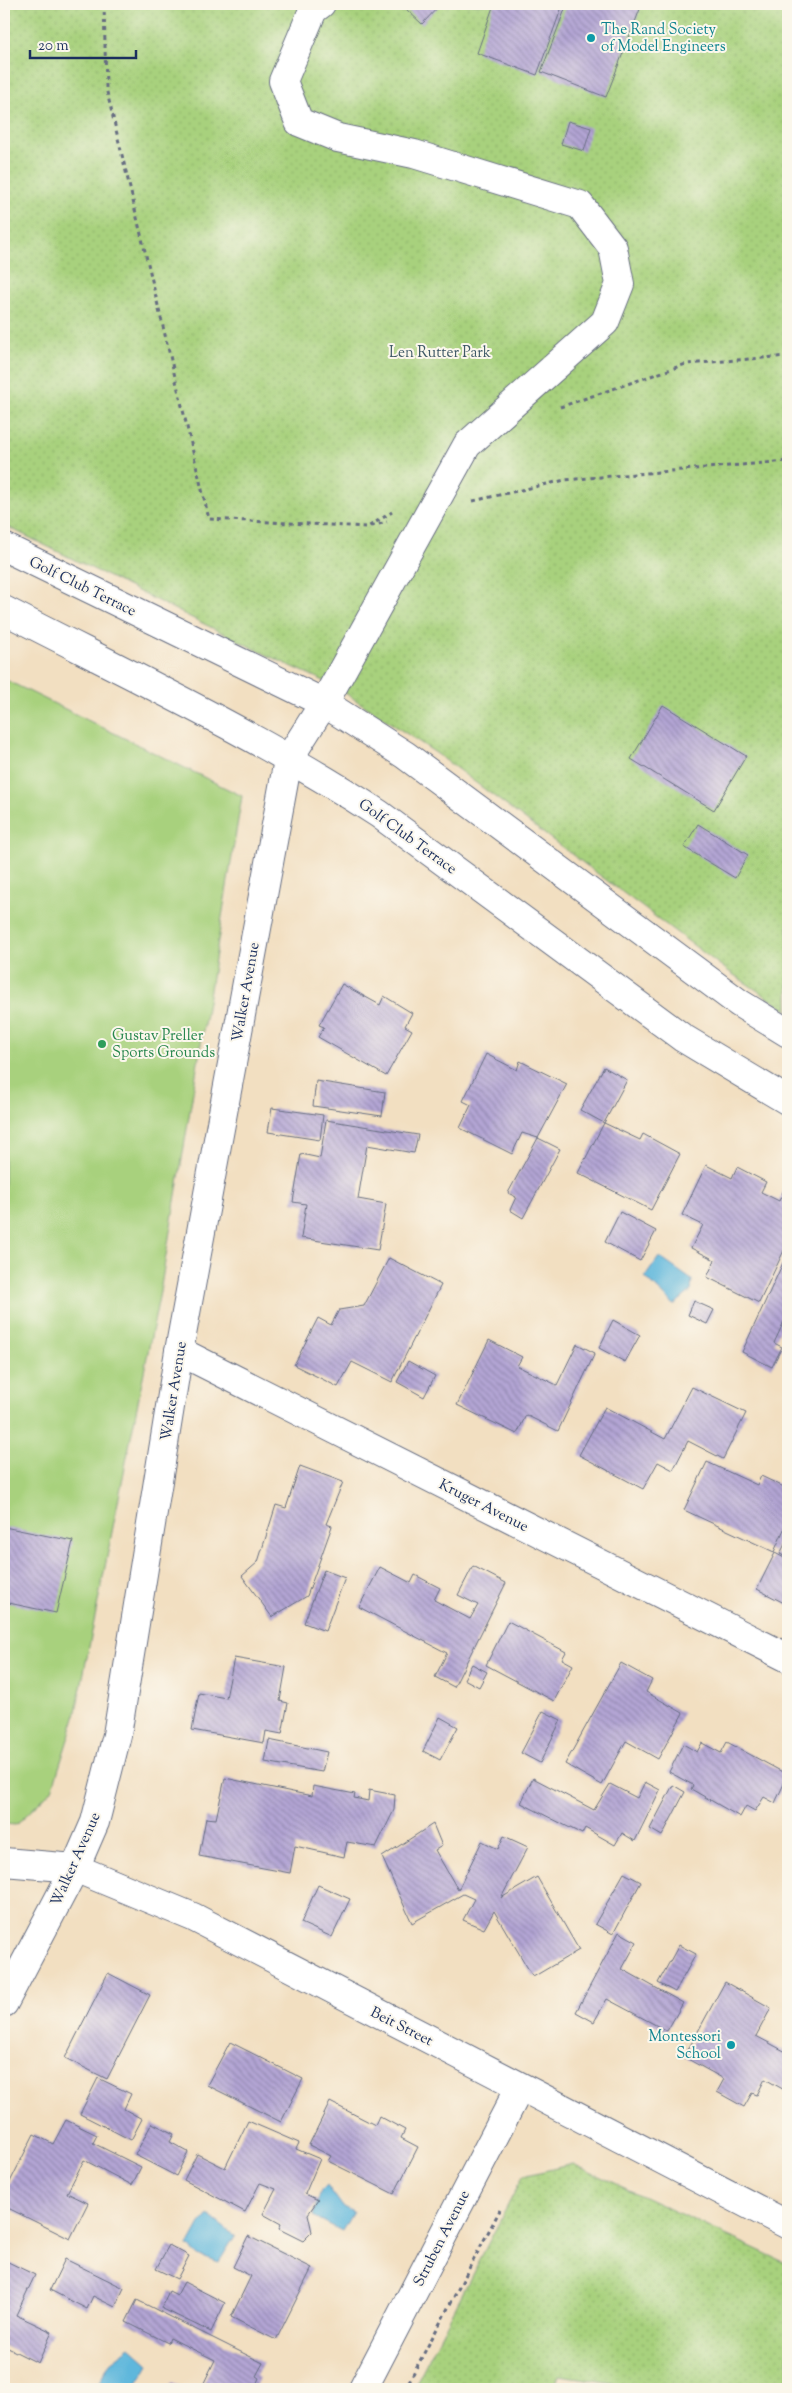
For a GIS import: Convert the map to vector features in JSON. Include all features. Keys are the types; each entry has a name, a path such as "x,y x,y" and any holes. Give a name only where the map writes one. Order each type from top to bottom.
{"street":[{"path":"288,760 324,703 467,445 605,322 620,284 613,248 580,204 414,154 338,138 299,122 283,81 313,10 321,4"},
{"name":"Golf Club Terrace","path":"4,547 324,703 405,755 740,1003 788,1033"},
{"name":"Golf Club Terrace","path":"4,610 201,712 333,784 379,814 683,1038 788,1101"},
{"name":"Walker Avenue","path":"4,2003 75,1868 95,1822 117,1736 179,1351 288,760"},
{"name":"Kruger Avenue","path":"179,1351 788,1658"},
{"name":"Beit Street","path":"4,1862 75,1868 193,1918 520,2087 629,2141 788,2225"},
{"name":"Struben Avenue","path":"363,2389 520,2087"}],"path":[{"path":"104,4 106,88 209,519 368,526 396,520"},
{"path":"552,412 560,407 686,364 788,356"},
{"path":"471,502 565,480 788,461"},
{"path":"368,526 393,511"},
{"path":"405,2389 500,2210"}],"green space":[{"name":"Len Rutter Park","path":"4,4 788,4 788,1011 728,971 436,753 333,685 271,657 4,525"},
{"name":"Gustav Preller Sports Grounds","path":"4,679 242,796 160,1292 75,1717 52,1790 16,1825 4,1824"},
{"path":"573,2164 788,2264 788,2389 653,2389 559,2375 554,2389 413,2389 523,2176"}],"water":[{"path":"659,1257 692,1280 691,1291 674,1305 645,1277"},
{"path":"327,2185 343,2207 353,2212 342,2231 313,2216 321,2191"},
{"path":"208,2215 235,2236 219,2262 198,2255 188,2246 200,2224"},
{"path":"130,2347 149,2364 134,2389 100,2389 99,2383 110,2362"}],"building":[{"path":"410,4 441,4 422,24 406,9"},
{"name":"The Rand Society of Model Engineers","path":"494,4 563,4 537,75 477,53"},
{"name":"The Rand Society of Model Engineers","path":"567,4 642,4 606,97 541,72"},
{"path":"568,121 591,128 584,151 561,144"},
{"path":"663,705 746,756 714,810 631,759"},
{"path":"698,824 748,855 735,878 684,847"},
{"path":"342,984 380,1005 384,996 412,1013 405,1026 412,1030 386,1076 318,1037 324,1027 319,1025"},
{"path":"486,1054 517,1070 520,1061 567,1084 538,1138 522,1133 512,1154 460,1128 471,1105 463,1101"},
{"path":"604,1067 627,1080 604,1123 580,1110"},
{"path":"316,1081 385,1092 382,1116 313,1106"},
{"path":"272,1108 323,1115 320,1140 268,1132"},
{"path":"326,1120 418,1135 414,1153 367,1145 358,1199 386,1204 378,1250 301,1238 306,1204 293,1202 301,1154 320,1158"},
{"path":"604,1123 640,1140 643,1134 680,1154 651,1210 578,1173"},
{"path":"538,1138 560,1149 523,1218 510,1210 516,1197 508,1193"},
{"path":"706,1165 732,1178 737,1167 766,1182 761,1192 779,1201 788,1181 788,1242 759,1303 707,1277 715,1260 691,1248 703,1225 682,1215"},
{"path":"620,1212 656,1231 640,1261 605,1242"},
{"path":"788,1252 788,1313 774,1343 782,1347 772,1367 742,1352"},
{"path":"389,1258 441,1285 392,1382 352,1362 338,1387 294,1365 318,1318 331,1325 339,1310 364,1306"},
{"path":"694,1301 714,1310 707,1324 688,1315"},
{"path":"613,1320 640,1335 625,1362 599,1348"},
{"path":"489,1340 522,1357 517,1366 557,1385 577,1344 595,1353 558,1431 526,1415 517,1434 457,1405"},
{"path":"408,1361 435,1376 424,1397 397,1382"},
{"path":"692,1387 746,1413 723,1459 688,1441 673,1470 658,1462 643,1489 579,1455 605,1407 665,1439"},
{"path":"707,1462 757,1485 761,1476 784,1487 788,1478 788,1520 774,1552 684,1510"},
{"path":"300,1466 343,1482 326,1524 332,1526 307,1596 272,1617 242,1576 258,1562 276,1505 286,1508"},
{"path":"4,1527 73,1541 56,1613 4,1602"},
{"path":"788,1538 788,1558 780,1554"},
{"path":"775,1553 788,1560 788,1605 757,1589"},
{"path":"473,1566 506,1583 454,1687 435,1677 447,1653 359,1607 380,1567 411,1583 415,1575 440,1588 434,1600 470,1619 478,1605 458,1595"},
{"path":"324,1570 345,1578 325,1631 304,1623"},
{"path":"508,1621 566,1652 562,1659 573,1665 554,1701 486,1665"},
{"path":"234,1658 286,1667 280,1701 288,1703 282,1734 266,1731 264,1743 192,1730 199,1693 226,1698"},
{"path":"621,1663 652,1680 646,1692 683,1713 658,1759 626,1741 602,1785 565,1764"},
{"path":"472,1664 487,1672 479,1687 464,1679"},
{"path":"543,1711 561,1720 540,1763 521,1753"},
{"path":"440,1717 458,1727 440,1760 423,1751"},
{"path":"269,1740 327,1752 322,1772 265,1762"},
{"path":"727,1742 788,1775 775,1803 764,1797 755,1811 746,1806 740,1817 691,1789 693,1785 669,1772 683,1744 697,1752 702,1743 721,1753"},
{"path":"225,1778 312,1796 313,1786 355,1794 354,1798 368,1801 369,1790 395,1795 394,1810 376,1847 347,1842 344,1857 295,1846 290,1873 199,1856 206,1818 216,1819"},
{"path":"533,1778 594,1810 610,1784 637,1798 645,1782 660,1790 635,1841 622,1833 615,1845 585,1828 582,1834 521,1803"},
{"path":"673,1785 685,1792 662,1836 650,1829"},
{"path":"433,1824 442,1846 435,1850 458,1890 482,1841 498,1849 504,1836 528,1847 501,1898 537,1877 579,1950 533,1977 494,1911 484,1929 463,1920 474,1899 463,1894 412,1923 382,1857"},
{"path":"624,1873 641,1882 613,1934 595,1924"},
{"path":"318,1885 350,1899 332,1937 301,1923"},
{"path":"619,1932 637,1942 622,1969 683,2003 667,2031 607,1999 594,2022 576,2012"},
{"path":"679,1945 696,1954 675,1992 658,1983"},
{"path":"108,1973 150,1995 107,2079 65,2058"},
{"name":"Montessori School","path":"725,1982 771,2008 756,2036 788,2053 788,2092 765,2079 757,2095 752,2093 744,2107 717,2092 724,2079 684,2057"},
{"path":"230,2042 303,2079 281,2122 207,2085"},
{"path":"98,2078 131,2094 124,2109 142,2119 131,2140 80,2114"},
{"path":"330,2102 375,2125 379,2116 405,2130 401,2138 418,2147 394,2194 328,2161 331,2156 309,2145"},
{"path":"66,2120 97,2135 93,2143 141,2167 132,2185 84,2160 67,2193 88,2203 70,2239 4,2206 4,2194 34,2134 53,2144"},
{"path":"248,2121 299,2143 296,2149 320,2159 305,2194 318,2200 308,2214 312,2232 303,2241 279,2229 281,2224 263,2214 276,2189 260,2183 245,2212 184,2180 197,2154 225,2168"},
{"path":"152,2123 174,2134 170,2142 188,2152 176,2176 135,2155"},
{"path":"248,2236 312,2268 276,2340 231,2317 251,2276 233,2267"},
{"path":"169,2245 189,2256 177,2279 156,2269"},
{"path":"65,2259 124,2288 115,2307 93,2296 87,2309 50,2290"},
{"path":"4,2260 35,2275 16,2315 52,2332 38,2363 4,2346"},
{"path":"184,2282 225,2303 211,2332 161,2308 169,2291 177,2295"},
{"path":"137,2300 263,2363 256,2376 259,2378 254,2389 201,2389 215,2360 170,2338 168,2343 126,2322"},
{"path":"172,2382 187,2389 169,2389"}],"place":[{"name":"The Rand Society of Model Engineers","path":"591,38"},
{"name":"Gustav Preller Sports Grounds","path":"102,1044"},
{"name":"Montessori School","path":"731,2045"}]}
